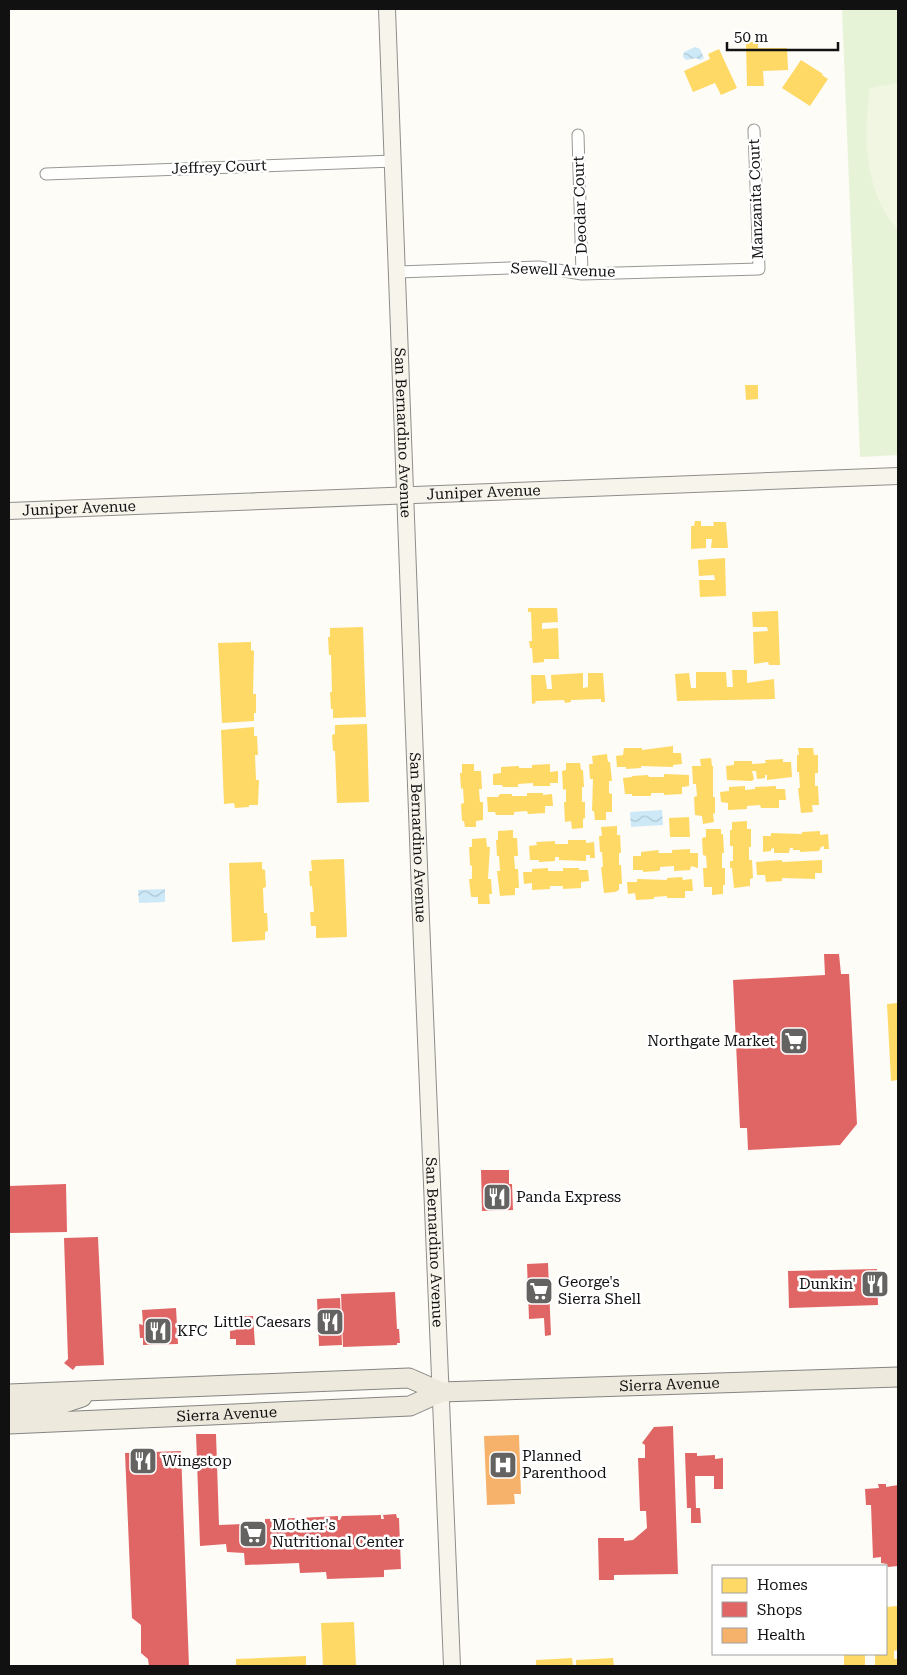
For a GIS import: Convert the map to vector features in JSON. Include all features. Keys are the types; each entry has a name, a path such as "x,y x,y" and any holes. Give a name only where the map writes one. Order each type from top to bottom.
{"main road":[{"name":"San Bernardino Avenue","path":"387,9 421,927 452,1666"},
{"name":"Juniper Avenue","path":"9,510 898,476"},
{"name":"Sierra Avenue","path":"9,1424 410,1406 441,1392 898,1377"},
{"name":"Sierra Avenue","path":"9,1394 409,1378 441,1392"},
{"path":"9,1407 58,1405 99,1390"}],"street":[{"name":"Manzanita Court","path":"754,130 759,269"},
{"name":"Deodar Court","path":"578,135 582,274"},
{"name":"Jeffrey Court","path":"46,174 393,161"},
{"name":"Sewell Avenue","path":"398,272 539,267 582,274 759,269"}],"green space":[{"path":"842,9 898,9 898,455 860,457"},
{"path":"898,83 898,231 878,199 872,181 867,144 867,125 870,88"}],"water":[{"path":"695,47 700,49 704,58 700,60 696,58 686,60 683,57 684,52"},
{"path":"662,810 663,825 631,827 630,812"},
{"path":"165,889 165,902 139,903 138,890"}],"building: Homes":[{"path":"746,42 758,42 758,48 787,48 788,70 763,71 764,86 747,86"},
{"path":"719,49 737,88 721,95 715,83 693,92 684,71 710,59 708,54"},
{"path":"801,60 828,79 810,106 782,88"},
{"path":"745,385 758,385 758,399 746,400"},
{"path":"695,521 701,521 701,526 714,526 713,522 726,522 728,548 711,548 712,539 706,539 706,548 691,549 691,526 694,526"},
{"path":"725,558 726,596 700,597 699,580 715,580 714,575 699,576 698,560"},
{"path":"528,608 557,608 558,622 542,623 542,629 558,628 559,659 544,659 544,662 533,663 532,648 530,648 529,641 532,641 531,612 528,612"},
{"path":"778,611 780,665 769,665 768,662 754,664 753,632 768,631 767,627 753,627 752,612"},
{"path":"363,627 366,717 333,718 330,692 332,692 331,655 329,655 328,637 330,637 330,628"},
{"path":"251,642 251,650 254,651 253,694 256,694 254,721 222,723 218,643"},
{"path":"732,670 747,670 747,683 774,679 775,699 677,701 675,674 689,673 691,688 696,688 696,672 726,672 727,687 733,687"},
{"path":"583,673 583,688 588,687 588,673 603,673 605,702 601,702 601,699 571,700 571,702 565,703 564,700 535,701 536,703 532,704 531,675 545,675 547,689 552,689 551,675"},
{"path":"367,724 369,802 337,803 335,751 333,751 332,735 335,734 335,725"},
{"path":"254,727 254,736 257,736 258,755 255,755 256,780 259,780 258,805 235,808 234,803 224,804 221,730"},
{"path":"673,746 673,753 681,753 682,764 673,765 673,767 641,766 641,768 626,769 626,767 617,767 616,756 623,755 624,748 642,748 642,750"},
{"path":"798,748 813,748 814,755 818,755 818,773 815,773 815,786 818,786 819,805 812,805 813,812 801,813 798,788 800,788 799,772 797,772"},
{"path":"607,754 612,781 609,781 609,793 612,794 612,812 606,812 606,820 595,820 594,811 592,811 593,779 590,779 589,764 593,764 592,756"},
{"path":"711,758 713,766 713,797 715,797 714,822 703,824 702,816 695,815 694,797 697,796 696,784 693,784 692,766 701,766 700,759"},
{"path":"783,759 783,762 791,762 792,777 767,780 767,775 765,775 765,778 757,779 756,771 752,771 754,779 752,781 727,780 726,766 734,765 734,761 752,761 752,764 766,763 765,760"},
{"path":"566,763 580,763 581,770 583,770 584,787 582,787 582,802 585,802 585,818 583,819 583,828 572,829 571,821 565,822 564,802 566,802 566,789 563,790 562,771 566,770"},
{"path":"462,764 474,764 474,771 481,771 482,789 479,789 480,802 483,802 483,820 476,821 476,827 465,827 464,821 462,821 461,804 464,803 460,773 462,773"},
{"path":"550,764 550,772 558,771 558,783 550,783 550,786 533,786 533,783 518,784 518,787 493,785 493,774 501,773 501,767 519,766 519,768 532,768 532,765"},
{"path":"664,774 689,775 689,786 682,787 682,794 664,795 664,793 651,793 651,796 632,796 632,794 625,794 623,778 648,775 649,777 664,777"},
{"path":"745,786 745,790 755,789 755,787 776,786 776,789 785,789 786,800 779,800 779,808 761,808 760,805 747,806 747,809 728,810 728,803 721,802 720,792 729,791 729,787"},
{"path":"527,793 552,794 553,806 545,806 545,813 528,814 527,811 514,812 514,815 496,815 495,812 488,812 487,797 498,797 500,794 527,796"},
{"path":"689,817 690,837 670,837 669,818"},
{"path":"747,821 747,829 751,829 749,860 752,860 753,878 750,879 750,886 734,888 732,868 730,868 730,861 733,861 733,846 730,846 730,830 732,830 732,822"},
{"path":"617,826 617,835 620,835 621,853 619,853 619,865 621,865 622,884 619,884 619,890 615,892 604,893 601,867 603,867 602,852 600,852 599,836 602,836 601,827"},
{"path":"706,829 721,829 721,834 723,834 724,853 722,853 722,868 725,868 725,885 723,885 723,894 712,895 712,887 704,887 703,868 707,868 706,856 703,855 702,838 706,837"},
{"path":"513,830 513,838 517,838 518,856 514,856 515,869 518,869 519,888 515,888 515,895 500,896 497,871 500,871 499,856 497,856 496,840 498,840 498,831"},
{"path":"820,831 820,835 828,834 829,849 824,849 824,846 819,851 800,852 800,850 790,848 789,853 774,853 774,848 771,851 763,852 763,836 771,836 771,833 802,834 802,832"},
{"path":"486,838 487,847 490,847 488,879 491,879 492,894 489,894 490,904 478,904 478,897 471,897 469,879 472,879 472,866 470,865 469,847 472,847 472,839"},
{"path":"568,840 586,840 586,843 594,842 595,858 590,858 590,855 586,855 586,861 559,860 559,857 555,857 555,861 539,862 539,860 530,860 529,846 537,845 536,842 555,841 555,844 568,844"},
{"path":"690,849 690,853 698,853 698,868 691,866 690,870 674,871 674,866 660,867 658,871 643,872 643,870 633,870 633,856 641,856 641,852 659,850 658,853 672,853 672,850"},
{"path":"344,859 347,937 316,938 316,926 311,926 310,912 314,912 309,871 312,871 311,860"},
{"path":"782,860 782,862 822,860 822,873 815,873 815,879 782,878 782,881 766,882 765,875 757,875 756,862"},
{"path":"262,862 262,869 265,870 266,887 263,888 264,913 267,913 268,931 265,932 265,940 232,942 229,863"},
{"path":"548,868 548,871 563,871 563,868 588,870 589,881 581,882 581,888 563,889 563,886 550,886 550,889 532,890 532,883 524,884 523,872 532,872 532,869"},
{"path":"682,877 683,880 692,879 693,891 685,891 685,898 667,898 667,896 636,900 635,893 628,894 627,882 637,882 637,879 667,880 667,878"},
{"path":"898,1003 898,1080 891,1081 887,1004"},
{"path":"897,1606 898,1650 894,1651 894,1659 898,1659 898,1666 875,1666 875,1655 887,1655 887,1607"},
{"path":"354,1622 356,1666 323,1666 321,1623"},
{"path":"844,1655 865,1655 865,1666 844,1666"},
{"path":"306,1656 306,1666 236,1666 236,1659"},
{"path":"572,1658 573,1666 536,1666 536,1660"},
{"path":"613,1658 614,1666 576,1666 576,1660"}],"building: Shops":[{"name":"Northgate Market","path":"824,954 839,954 841,974 849,974 857,1124 840,1145 748,1150 747,1128 740,1128 733,980 825,975"},
{"name":"Panda Express","path":"481,1170 509,1170 509,1184 512,1184 513,1210 482,1211"},
{"path":"66,1184 67,1232 9,1233 9,1186"},
{"path":"98,1237 104,1365 76,1366 73,1370 64,1363 68,1359 64,1238"},
{"name":"George's Sierra Shell","path":"548,1263 551,1335 545,1336 544,1318 529,1319 527,1264"},
{"path":"877,1269 878,1305 789,1308 788,1271"},
{"path":"395,1292 397,1329 399,1329 400,1343 397,1343 397,1345 343,1347 341,1294"},
{"name":"Little Caesars","path":"340,1298 342,1345 319,1346 317,1299"},
{"name":"KFC","path":"176,1308 178,1344 143,1345 143,1338 140,1338 139,1324 143,1325 142,1310"},
{"path":"235,1316 253,1316 255,1345 236,1345 236,1339 230,1339 230,1331 236,1330"},
{"path":"673,1426 678,1574 614,1575 614,1580 599,1580 598,1538 624,1538 624,1541 633,1540 647,1528 646,1511 640,1511 638,1458 645,1458 645,1445 642,1443 654,1427"},
{"path":"196,1434 216,1434 219,1525 265,1523 265,1519 296,1518 296,1522 299,1522 299,1518 338,1516 338,1520 342,1516 381,1515 381,1519 384,1519 383,1515 396,1514 397,1518 399,1518 401,1569 384,1570 384,1577 327,1579 326,1572 300,1573 299,1563 245,1565 244,1553 227,1552 226,1544 200,1546"},
{"path":"181,1451 189,1666 149,1666 148,1659 141,1653 141,1625 132,1618 125,1453"},
{"path":"685,1453 697,1453 697,1456 715,1455 715,1459 723,1458 723,1489 714,1489 714,1476 695,1476 696,1508 700,1508 701,1523 691,1523 691,1508 687,1508"},
{"path":"878,1484 886,1484 886,1487 898,1485 898,1566 888,1567 887,1564 881,1563 881,1557 873,1558 871,1505 866,1505 865,1489 879,1488"}],"building: Health":[{"name":"Planned Parenthood","path":"519,1435 521,1494 514,1494 515,1504 487,1505 484,1436"}],"place":[{"name":"Northgate Market","path":"794,1041"},
{"name":"Panda Express","path":"497,1197"},
{"name":"Dunkin'","path":"875,1284"},
{"name":"George's Sierra Shell","path":"539,1291"},
{"name":"Little Caesars","path":"330,1322"},
{"name":"KFC","path":"158,1331"},
{"name":"Wingstop","path":"143,1461"},
{"name":"Planned Parenthood","path":"503,1465"},
{"name":"Mother's Nutritional Center","path":"253,1534"}]}
